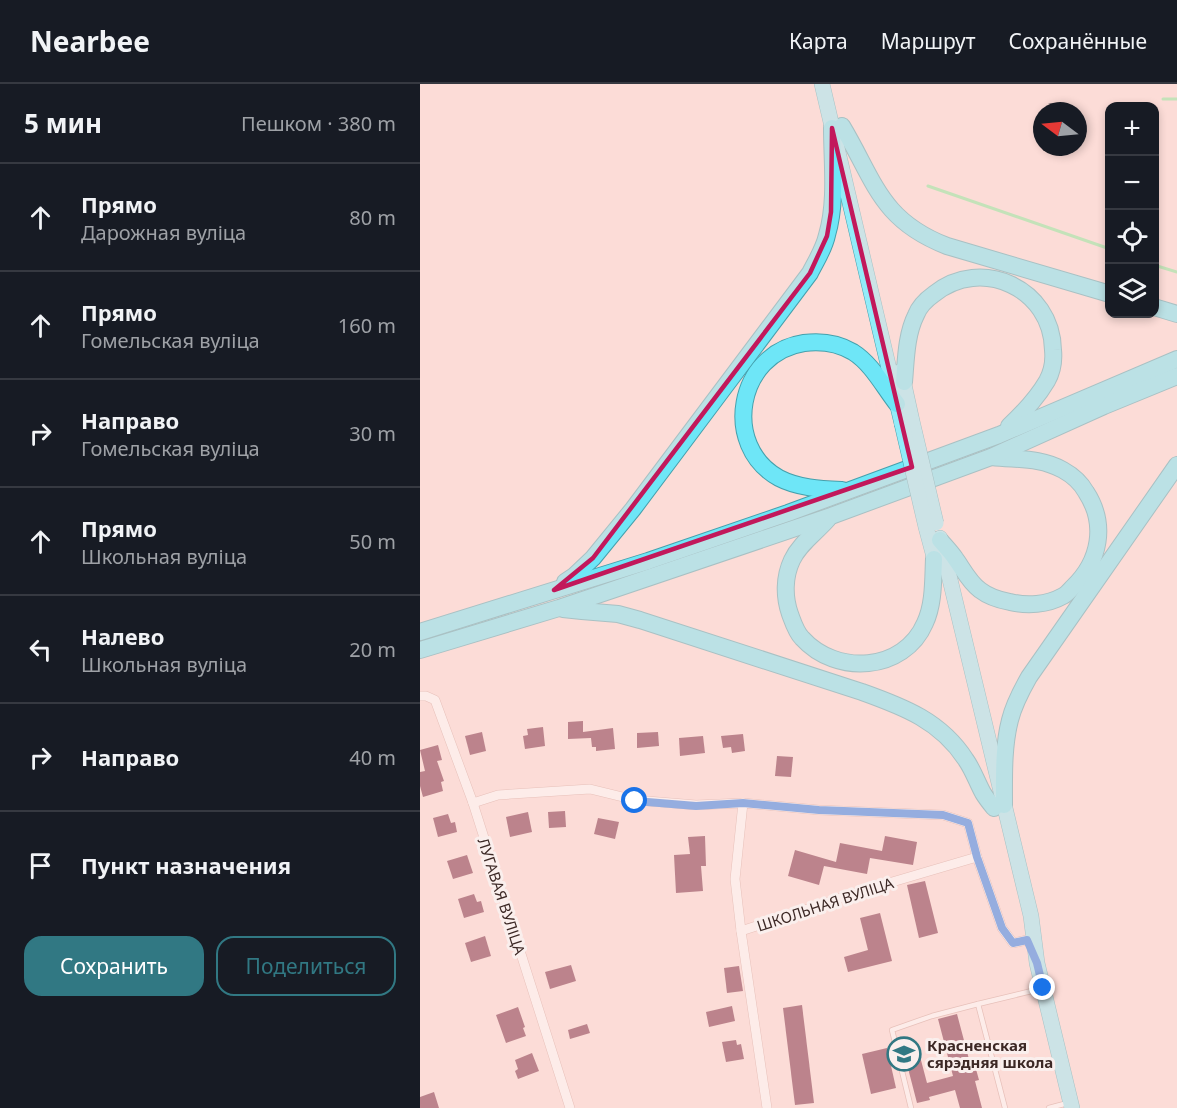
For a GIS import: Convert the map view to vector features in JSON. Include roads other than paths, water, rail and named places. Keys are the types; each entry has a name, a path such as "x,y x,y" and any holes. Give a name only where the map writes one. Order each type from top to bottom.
{"highway":[{"path":"837,127 854,146 869,178 887,206 921,234 947,246 1105,293"},
{"path":"554,590 574,576 593,558 810,273 827,236 833,196 837,127"},
{"path":"904,382 908,336 916,314 928,298 942,287 971,277 1005,282 1022,290 1035,302 1046,319 1053,341 1054,360 1048,380 1024,412 999,435"},
{"path":"1159,308 1177,314"},
{"path":"852,490 796,485 779,478 765,468 747,440 743,416 746,393 757,370 774,354 793,345 813,342 833,344 852,352 870,366 897,404"},
{"path":"420,632 648,561 852,490 999,435 1177,359"},
{"path":"420,650 559,608 831,516 991,457 1177,376"},
{"path":"940,540 980,590 997,599 1020,605 1042,604 1064,596 1081,579 1094,559 1098,540 1098,521 1093,502 1082,484 1065,470 1044,462 991,457"},
{"path":"999,807 1006,745 1017,698 1029,676 1177,465"},
{"path":"831,516 802,544 791,561 785,583 786,604 800,637 816,651 834,660 860,664 880,661 911,645 927,620 931,604 934,559"},
{"path":"559,608 618,614 640,620 899,705 933,724 948,738 964,757 984,795 999,807"}],"main road":[{"path":"822,84 837,127 904,382 907,422 931,525 934,559 999,807 1031,916 1037,963 1071,1105"},
{"path":"832,84 837,127 897,404 907,422"},
{"path":"931,525 940,540 1027,940 1037,963"}],"street":[{"name":"ЛУГАВАЯ ВУЛІЦА","path":"420,696 435,700 473,803 570,1108"},
{"path":"473,803 498,795 590,789 635,801 696,806 743,803 819,810 943,815 968,823 977,857 1002,928 1013,943 1027,940"},
{"path":"741,931 735,879 743,803"},
{"name":"ШКОЛЬНАЯ ВУЛІЦА","path":"767,1108 741,931 865,890 977,857"}],"lane":[{"path":"911,1108 892,1030 933,1016 1043,988"},
{"path":"978,1004 1005,1108"},
{"path":"1049,1108 1071,1105"}],"waterway":[{"path":"1163,99 1177,99"},
{"path":"928,186 1105,247"},
{"path":"1159,267 1177,272"}],"place":[{"name":"Красненская сярэдняя школа","path":"904,1054"}]}
